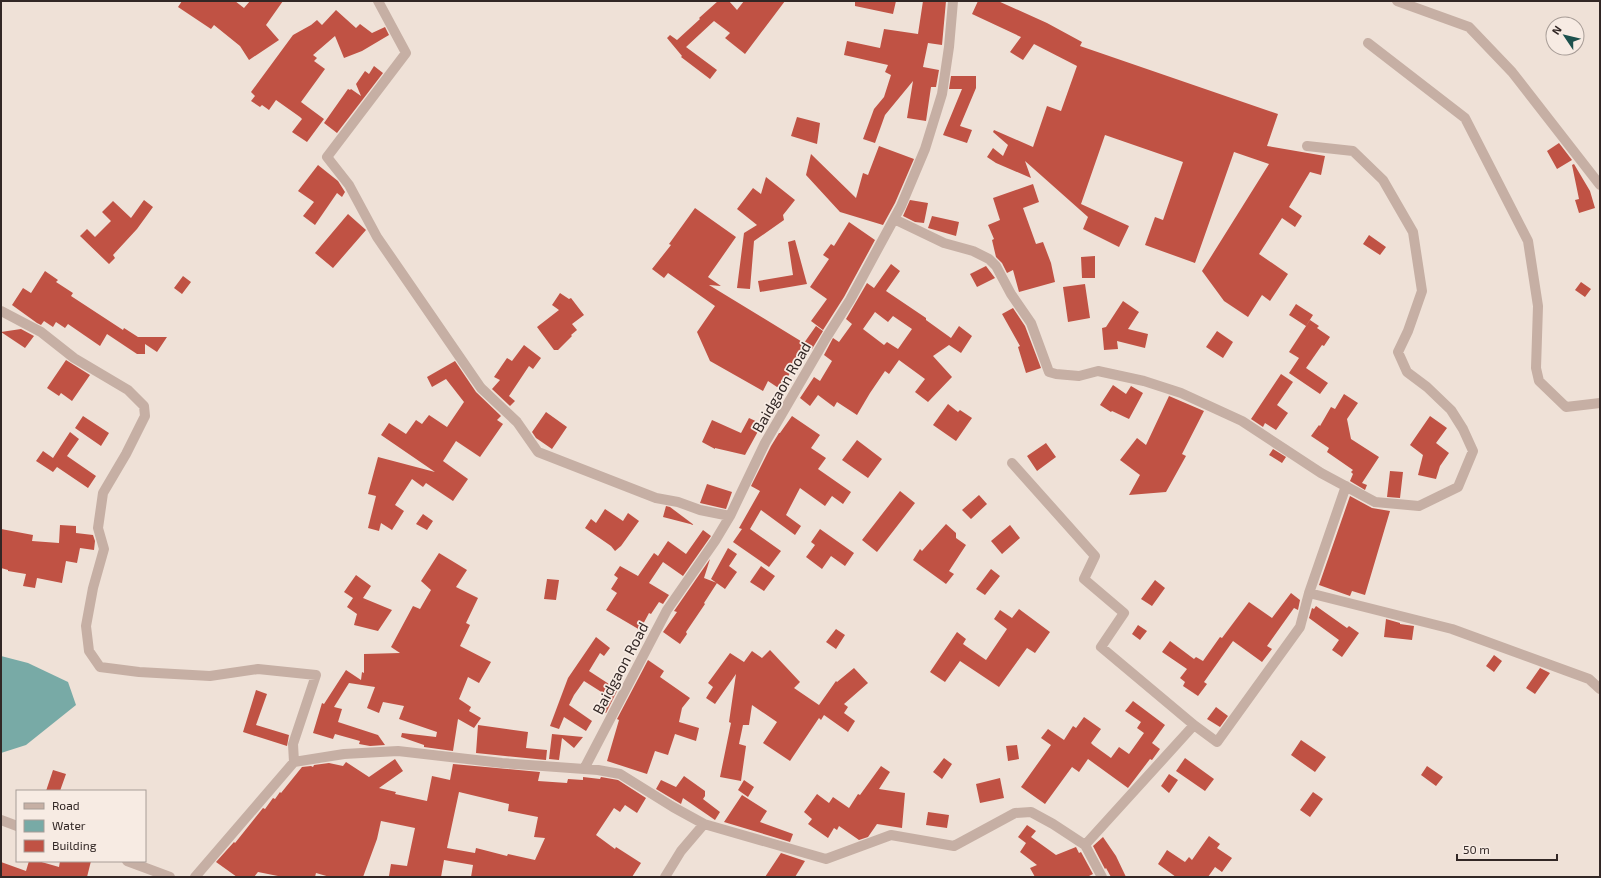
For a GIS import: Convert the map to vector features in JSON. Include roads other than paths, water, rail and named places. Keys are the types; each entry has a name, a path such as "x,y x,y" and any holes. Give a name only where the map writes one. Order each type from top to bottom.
{"street":[{"path":"378,1 406,53 327,156 349,184 381,243 481,388 517,422 538,452 656,498 678,502 700,510 730,516"},
{"name":"Baidgaon Road","path":"584,769 667,610 715,541 730,516 765,443 826,338 850,300 894,220 925,149 942,94 949,48 953,1"},
{"path":"1397,2 1469,27 1512,72 1600,185"},
{"path":"1368,43 1465,118 1528,241 1538,306 1536,368 1540,381 1566,407 1600,403"},
{"path":"894,220 944,243 973,251 989,259 996,266 1011,294 1031,323 1049,372 1079,376 1098,371 1144,381 1180,393 1242,421 1321,473 1375,502 1419,506 1458,487 1473,451 1463,429 1451,410 1427,387 1407,372 1398,352 1408,331 1422,291 1413,232 1383,180 1353,151 1306,146"},
{"path":"1,311 41,332 74,358 128,390 144,406 145,416 126,454 103,493 98,528 104,548 93,588 86,626 89,651 100,667 139,672 210,676 258,669 316,675 293,744 294,762"},
{"path":"1012,463 1095,556 1084,579 1124,613 1101,647 1194,725 1217,742 1300,627 1309,593 1346,486"},
{"path":"1309,593 1452,629 1589,679 1600,689"},
{"path":"1085,845 1194,725"},
{"path":"195,877 294,762 344,754 398,751 502,763 584,769 620,774 673,807 704,824 826,859 891,836 954,846 1015,813 1031,812 1053,824 1085,845 1102,877"},
{"path":"1,820 16,826"},
{"path":"665,877 681,851 704,824"},
{"path":"130,862 170,877"}],"water":[{"path":"1,656 28,663 68,682 76,705 26,745 1,753"}]}
